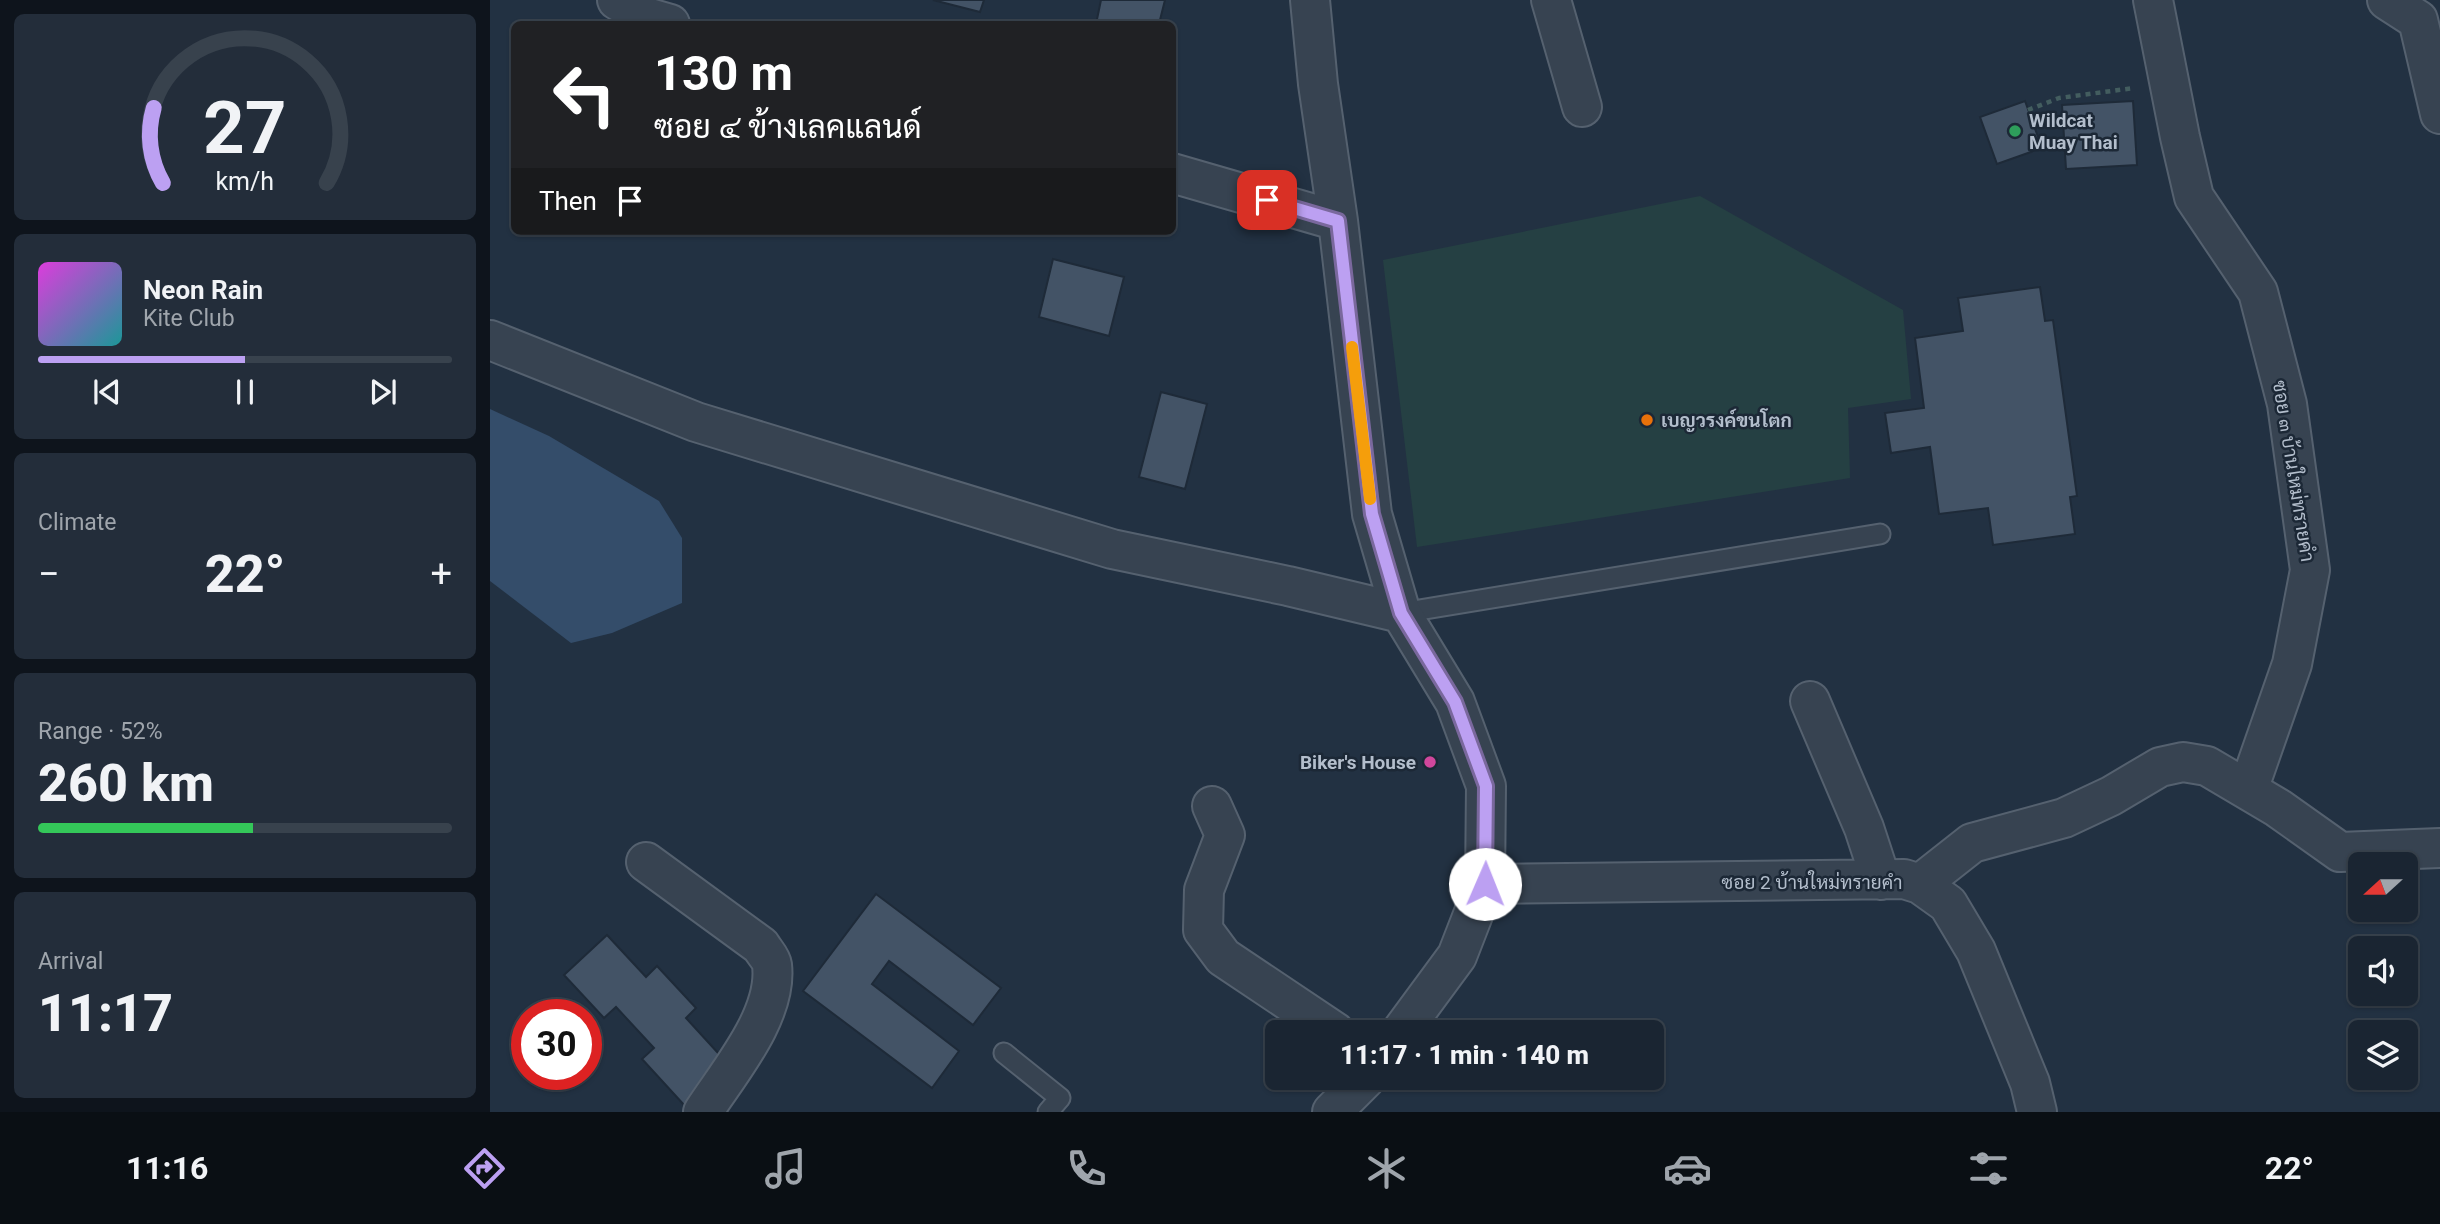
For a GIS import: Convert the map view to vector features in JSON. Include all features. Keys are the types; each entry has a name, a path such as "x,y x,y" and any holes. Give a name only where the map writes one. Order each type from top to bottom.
{"street":[{"path":"1310,0 1318,85 1338,221 1372,514 1401,613 1455,702 1486,786 1485,884 1457,956 1410,1020"},
{"path":"1551,0 1582,107"},
{"name":"ซอย ๓ บ้านใหม่ทรายคำ","path":"2153,0 2194,197 2258,292 2287,404 2310,570 2292,664 2248,790"},
{"path":"2388,0 2418,20 2440,114"},
{"path":"1176,174 1338,221"},
{"path":"490,340 696,422 1099,545 1401,613"},
{"path":"1810,701 1864,828 1881,880"},
{"path":"1920,884 1972,844 2064,818 2111,796 2160,766 2183,762 2207,766 2278,808 2340,852 2440,848"},
{"path":"1212,806 1225,835 1204,890 1203,930 1223,957 1317,1020"},
{"path":"646,862 761,946 772,962 771,992 755,1034 703,1112"},
{"name":"ซอย 2 บ้านใหม่ทรายคำ","path":"1485,884 1904,879 1920,884 1948,904 1976,951 2030,1083 2037,1112"},
{"path":"1332,1112 1354,1090"}],"lane":[{"path":"1401,613 1880,534"},
{"path":"1004,1053 1060,1098 1048,1112"}],"path":[{"path":"2028,110 2059,98 2169,83"}],"green space":[{"path":"1700,196 1903,310 1911,399 1848,408 1850,478 1417,547 1383,260"}],"water":[{"path":"490,409 549,436 659,501 682,538 682,603 612,633 571,643 490,581"}],"building":[{"path":"933,0 984,0 980,12"},
{"path":"1101,0 1165,0 1160,21 1097,21"},
{"path":"2025,101 2042,148 1997,164 1980,117"},
{"path":"2133,101 2137,165 2066,169 2062,105"},
{"path":"1053,259 1124,277 1109,336 1039,317"},
{"path":"2040,287 2045,321 2053,320 2077,496 2070,497 2075,534 1993,545 1988,508 1939,514 1930,447 1891,453 1885,413 1924,408 1915,338 1963,331 1958,298"},
{"path":"1161,392 1207,404 1185,489 1139,477"},
{"path":"876,894 1001,988 973,1025 889,961 872,984 959,1051 932,1088 803,991"},
{"path":"607,935 646,977 657,966 696,1008 686,1018 729,1065 685,1106 642,1059 654,1048 616,1007 604,1018 602,999 586,999 564,975"}],"slow traffic":[{"path":"1352,347 1370,499"}],"place":[{"name":"Wildcat Muay Thai","path":"2015,131"},
{"name":"เบญวรงค์ขนโตก","path":"1647,420"},
{"name":"Biker's House","path":"1430,762"}],"route":[{"path":"1267,200 1338,221 1372,514 1401,613 1455,702 1486,786 1485,884"}]}
